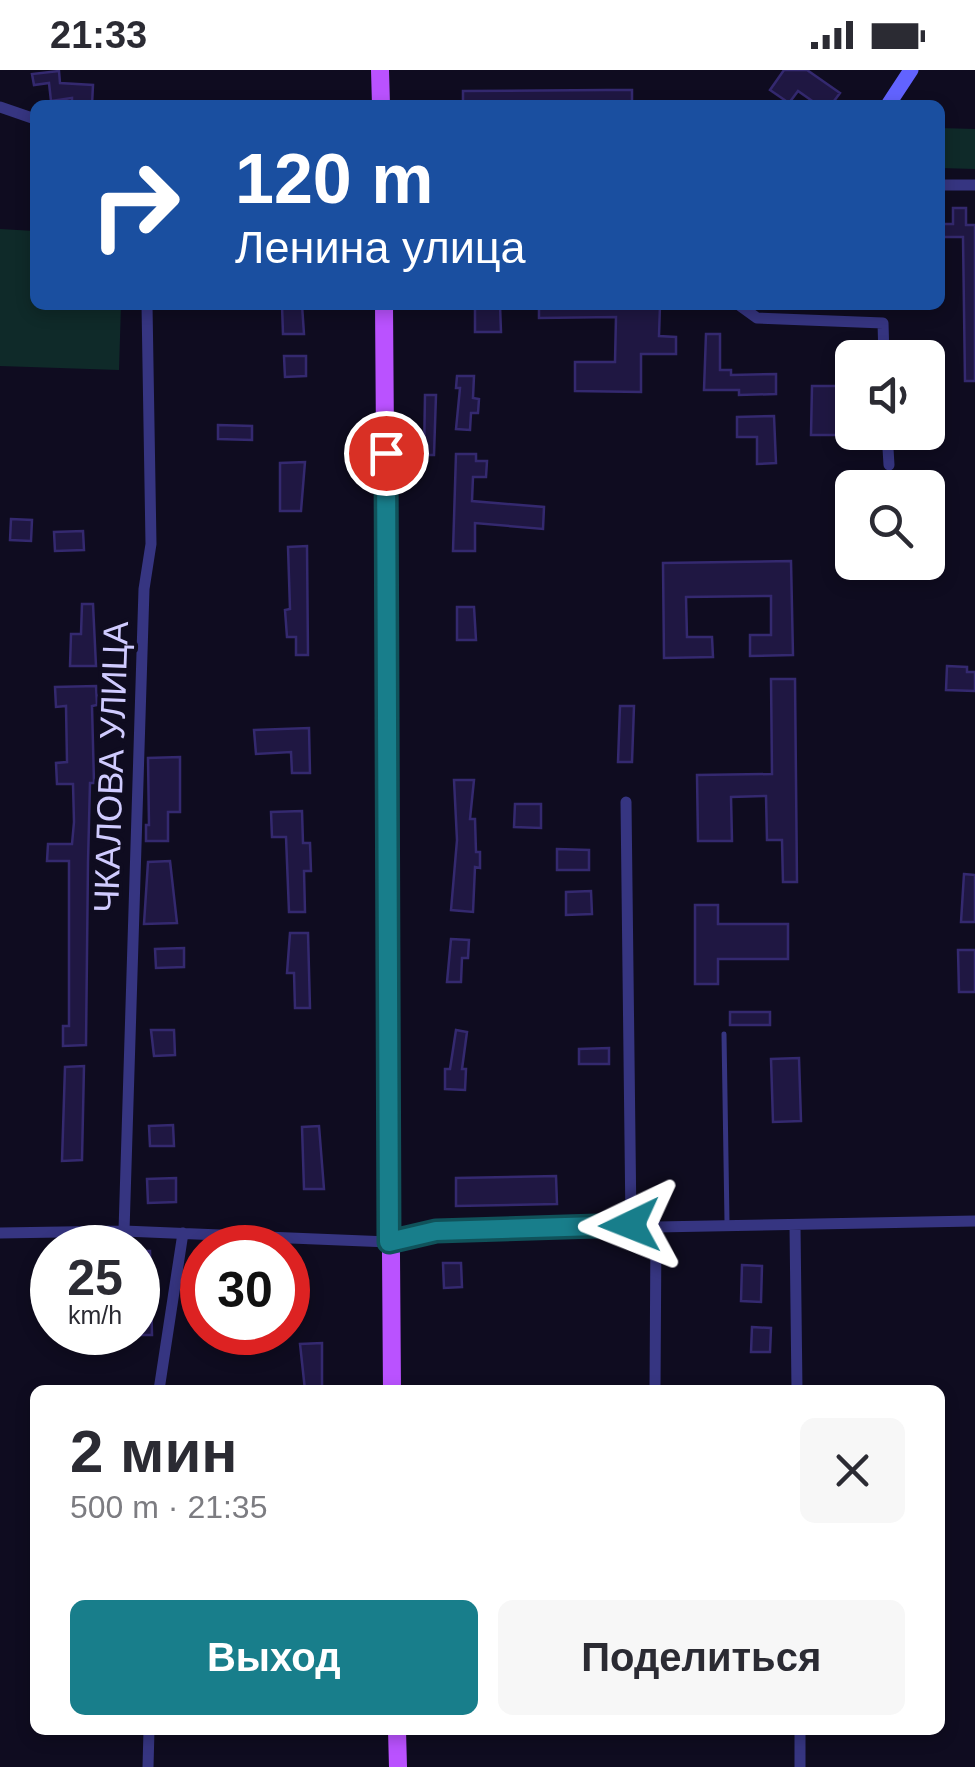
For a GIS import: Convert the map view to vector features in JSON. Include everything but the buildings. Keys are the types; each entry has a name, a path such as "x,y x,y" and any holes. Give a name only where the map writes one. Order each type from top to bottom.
{"main road":[{"path":"380,70 380,100"},
{"path":"384,310 392,1385"},
{"path":"397,1735 398,1767"}],"street":[{"path":"891,100 912,70"},
{"path":"0,107 30,117"},
{"path":"945,185 975,185"},
{"name":"ЧКАЛОВА УЛИЦА","path":"124,1225 144,589 150,544 146,310"},
{"path":"746,310 757,318 883,323 883,340"},
{"path":"888,450 888,465"},
{"path":"626,802 630,1225"},
{"path":"310,1239 389,1242 436,1231 975,1221"},
{"path":"655,1385 656,1225"},
{"path":"795,1226 796,1385"},
{"path":"0,1233 30,1233"},
{"path":"160,1385 180,1253"},
{"path":"148,1767 149,1735"},
{"path":"800,1735 800,1767"}],"lane":[{"path":"724,1034 728,1225"}],"green space":[{"path":"945,128 975,129 975,169 945,168"},
{"path":"0,229 30,231 30,310 121,310 119,370 0,366"}],"route":[{"path":"386,453 389,1242 436,1231 630,1225"}]}
